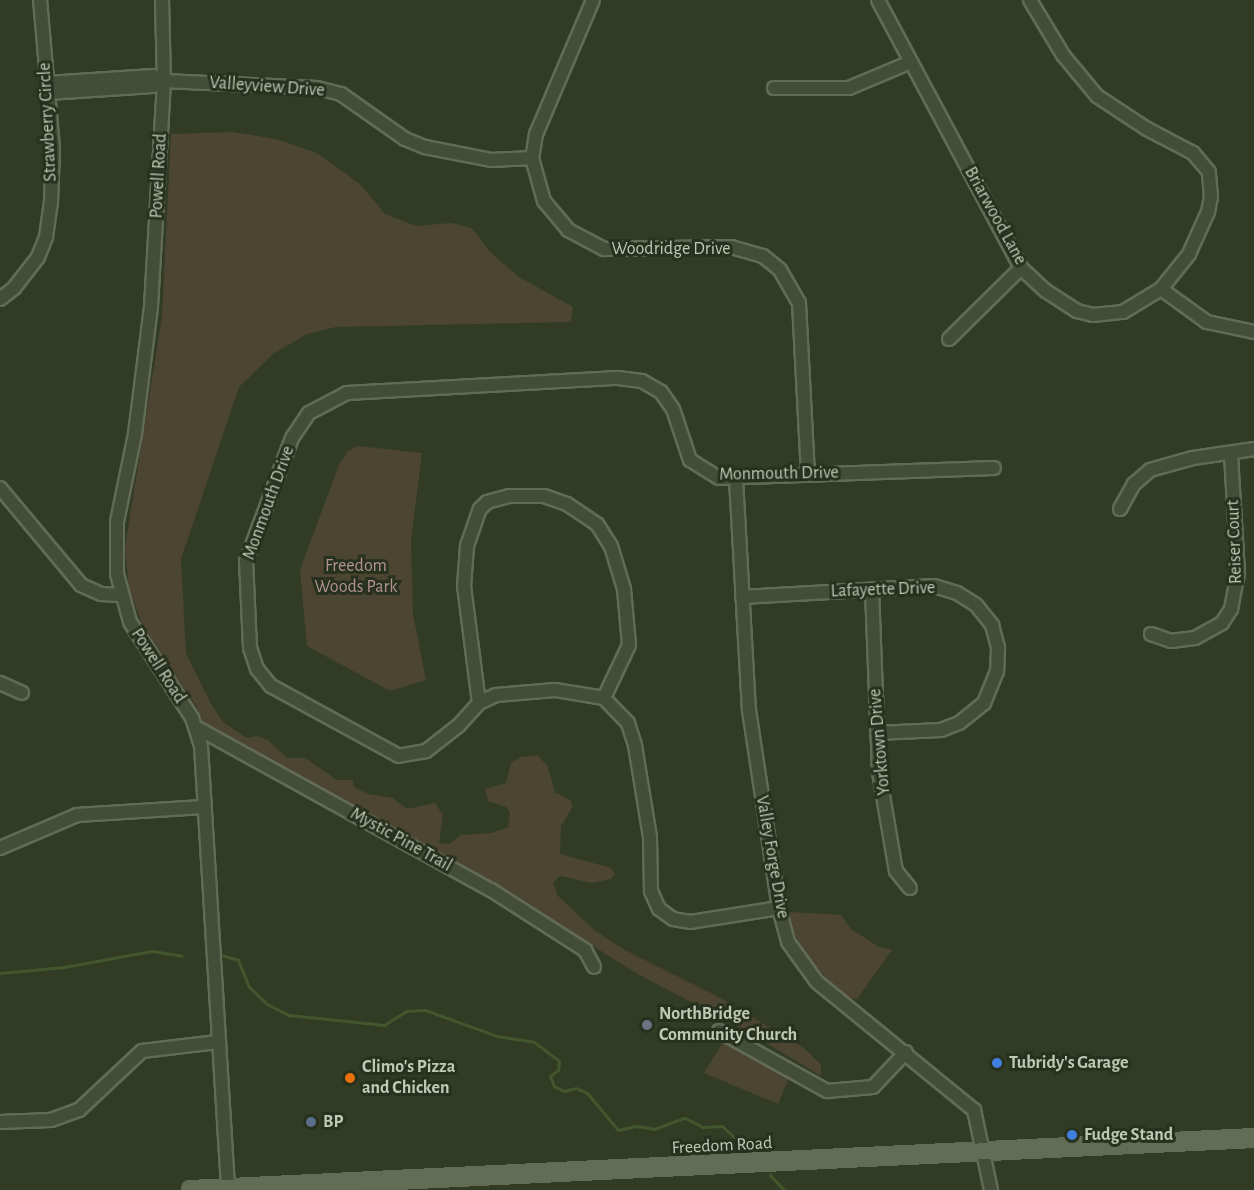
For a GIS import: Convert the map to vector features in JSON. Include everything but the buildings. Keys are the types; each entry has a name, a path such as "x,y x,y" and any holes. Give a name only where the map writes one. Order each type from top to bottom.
{"main road":[{"name":"Freedom Road","path":"191,1190 1254,1138"}],"street":[{"name":"Strawberry Circle","path":"0,299 30,268 46,237 53,176 40,0"},
{"name":"Powell Road","path":"162,0 164,81 152,307 116,539 120,595 139,642 197,728 228,1189"},
{"name":"Woodridge Drive","path":"593,0 540,121 532,158 544,201 559,222 591,245 618,251 743,249 763,256 780,270 799,303 808,475"},
{"name":"Briarwood Lane","path":"878,0 1021,268 1060,302 1093,315 1124,312 1161,289 1199,235 1211,197 1209,172 1193,153 1147,129 1097,96 1063,55 1030,0"},
{"path":"774,88 849,88 911,62"},
{"name":"Valleyview Drive","path":"48,88 153,86 164,81 329,90 425,147 491,160 532,158"},
{"path":"949,339 1021,268"},
{"path":"1161,289 1207,322 1254,332"},
{"name":"Monmouth Drive","path":"604,698 572,691 496,694 479,703 454,730 426,751 399,756 271,686 257,669 248,635 246,561 292,438 309,413 332,398 359,391 631,379 653,386 667,399 690,460 707,474 736,479 994,468"},
{"path":"1120,509 1134,484 1150,470 1193,458 1254,449"},
{"name":"Reiser Court","path":"1151,634 1171,641 1195,638 1222,623 1231,609 1238,573 1231,454"},
{"name":"Valley Forge Drive","path":"736,479 749,710 779,908 788,942 805,968 974,1110 980,1152 991,1190"},
{"path":"0,488 81,585 101,594 120,595"},
{"path":"479,703 464,586 467,546 480,509 487,502 509,496 544,496 567,504 597,524 611,546 624,589 629,645 604,698 628,723 635,745 650,834 651,890 659,909 674,919 691,922 779,908"},
{"name":"Lafayette Drive","path":"742,597 934,586 957,593 984,615 998,648 997,671 990,693 966,718 941,730 877,733"},
{"name":"Yorktown Drive","path":"872,590 877,733 896,871 910,888"},
{"path":"0,683 22,693"},
{"name":"Mystic Pine Trail","path":"197,728 491,890 585,950 594,967"},
{"path":"0,848 77,816 99,811 204,807"},
{"path":"719,1031 814,1085 834,1092 873,1087 906,1052"},
{"path":"0,1122 51,1120 79,1110 142,1051 217,1042"}],"green space":[{"path":"232,132 276,139 317,153 361,185 385,214 416,226 451,223 472,228 489,251 519,277 573,307 571,322 336,327 307,334 273,354 239,387 181,559 186,653 211,704 223,722 247,738 257,736 268,740 287,758 305,758 337,780 353,780 354,787 368,794 393,798 407,809 435,803 443,815 439,843 449,844 461,835 492,833 508,827 510,813 506,807 488,801 485,789 506,783 511,763 521,757 537,755 547,765 555,792 570,800 573,806 561,826 560,854 611,868 615,874 611,879 592,883 560,876 553,883 558,896 594,930 625,950 717,996 804,1048 821,1065 821,1076 741,1028 643,977 491,883 203,725 197,707 146,635 129,588 125,547 162,316 171,134"},
{"name":"Freedom Woods Park","path":"358,446 422,453 411,541 413,614 426,680 390,691 307,646 300,570 339,465 348,451"},
{"path":"790,912 841,915 851,929 879,947 892,950 857,999 849,998 834,986 806,956 790,925"},
{"path":"723,1042 790,1075 778,1104 704,1073"}],"waterway":[{"path":"0,973 64,967 152,951 182,956"},
{"path":"221,955 238,960 249,987 267,1004 289,1015 384,1025 406,1011 425,1010 497,1036 534,1042 559,1061 558,1070 550,1076 554,1086 564,1091 576,1088 587,1093 618,1130 636,1126 654,1129 685,1118 703,1127 722,1126 752,1153"},
{"path":"770,1175 784,1190"}],"place":[{"name":"NorthBridge Community Church","path":"647,1025"},
{"name":"Tubridy's Garage","path":"997,1063"},
{"name":"Climo's Pizza and Chicken","path":"350,1078"},
{"name":"BP","path":"311,1122"},
{"name":"Fudge Stand","path":"1072,1135"}]}
